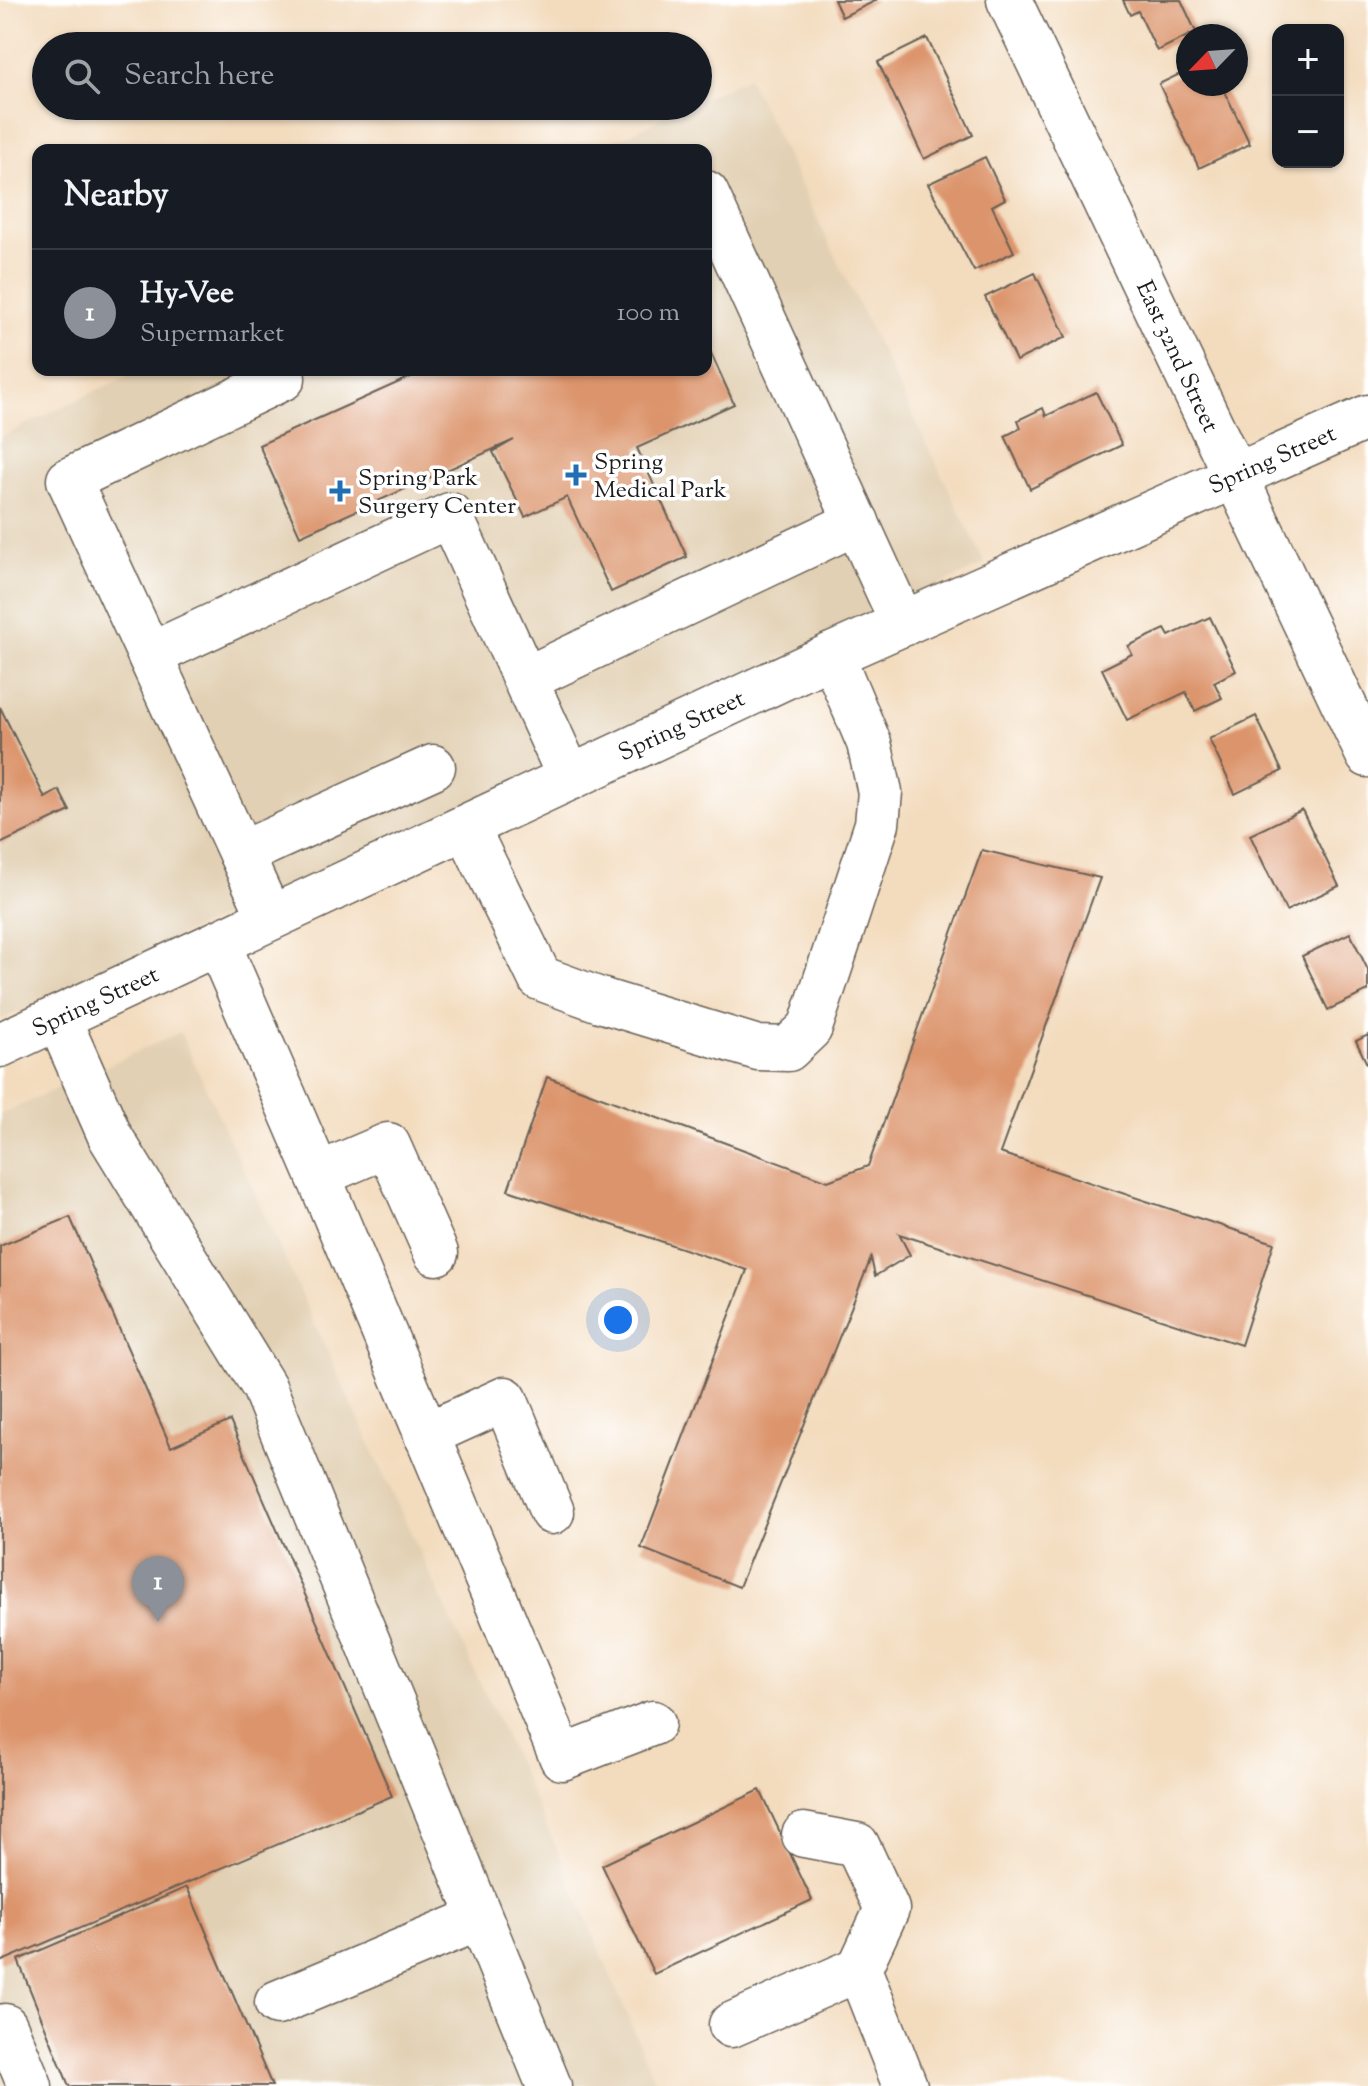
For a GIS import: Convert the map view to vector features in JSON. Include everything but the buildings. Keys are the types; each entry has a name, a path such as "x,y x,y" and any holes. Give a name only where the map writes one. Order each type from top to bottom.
{"street":[{"name":"East 32nd Street","path":"1009,0 1368,755"},
{"path":"712,206 903,624"},
{"path":"270,918 69,480 283,378"},
{"name":"Spring Street","path":"0,1045 832,655 1368,417"},
{"path":"150,655 450,515 570,778"},
{"path":"526,679 857,522"},
{"path":"467,828 540,978 600,1000 758,1048 788,1049 810,1028 877,824 880,792 869,743 832,655"},
{"path":"241,854 433,767"},
{"path":"218,943 562,1758 653,1723"},
{"path":"58,1018 110,1136 264,1387 549,2086"},
{"path":"318,1175 388,1145 436,1253"},
{"path":"426,1435 505,1399 552,1512"},
{"path":"731,2025 859,1969 887,1909 857,1845 804,1835"},
{"path":"277,2003 480,1918"},
{"path":"859,1969 905,2086"},
{"path":"5,2026 30,2086"}],"shaded area":[{"path":"748,77 985,564 0,1020 0,437 127,376 712,376 712,144 608,144 658,120 712,120 712,94"},
{"path":"180,1032 555,1845 657,2086 0,2086 0,1115"}],"place":[{"name":"Spring Medical Park","path":"576,475"},
{"name":"Spring Park Surgery Center","path":"340,491"},
{"name":"Hy-Vee","path":"158,1622"}]}
